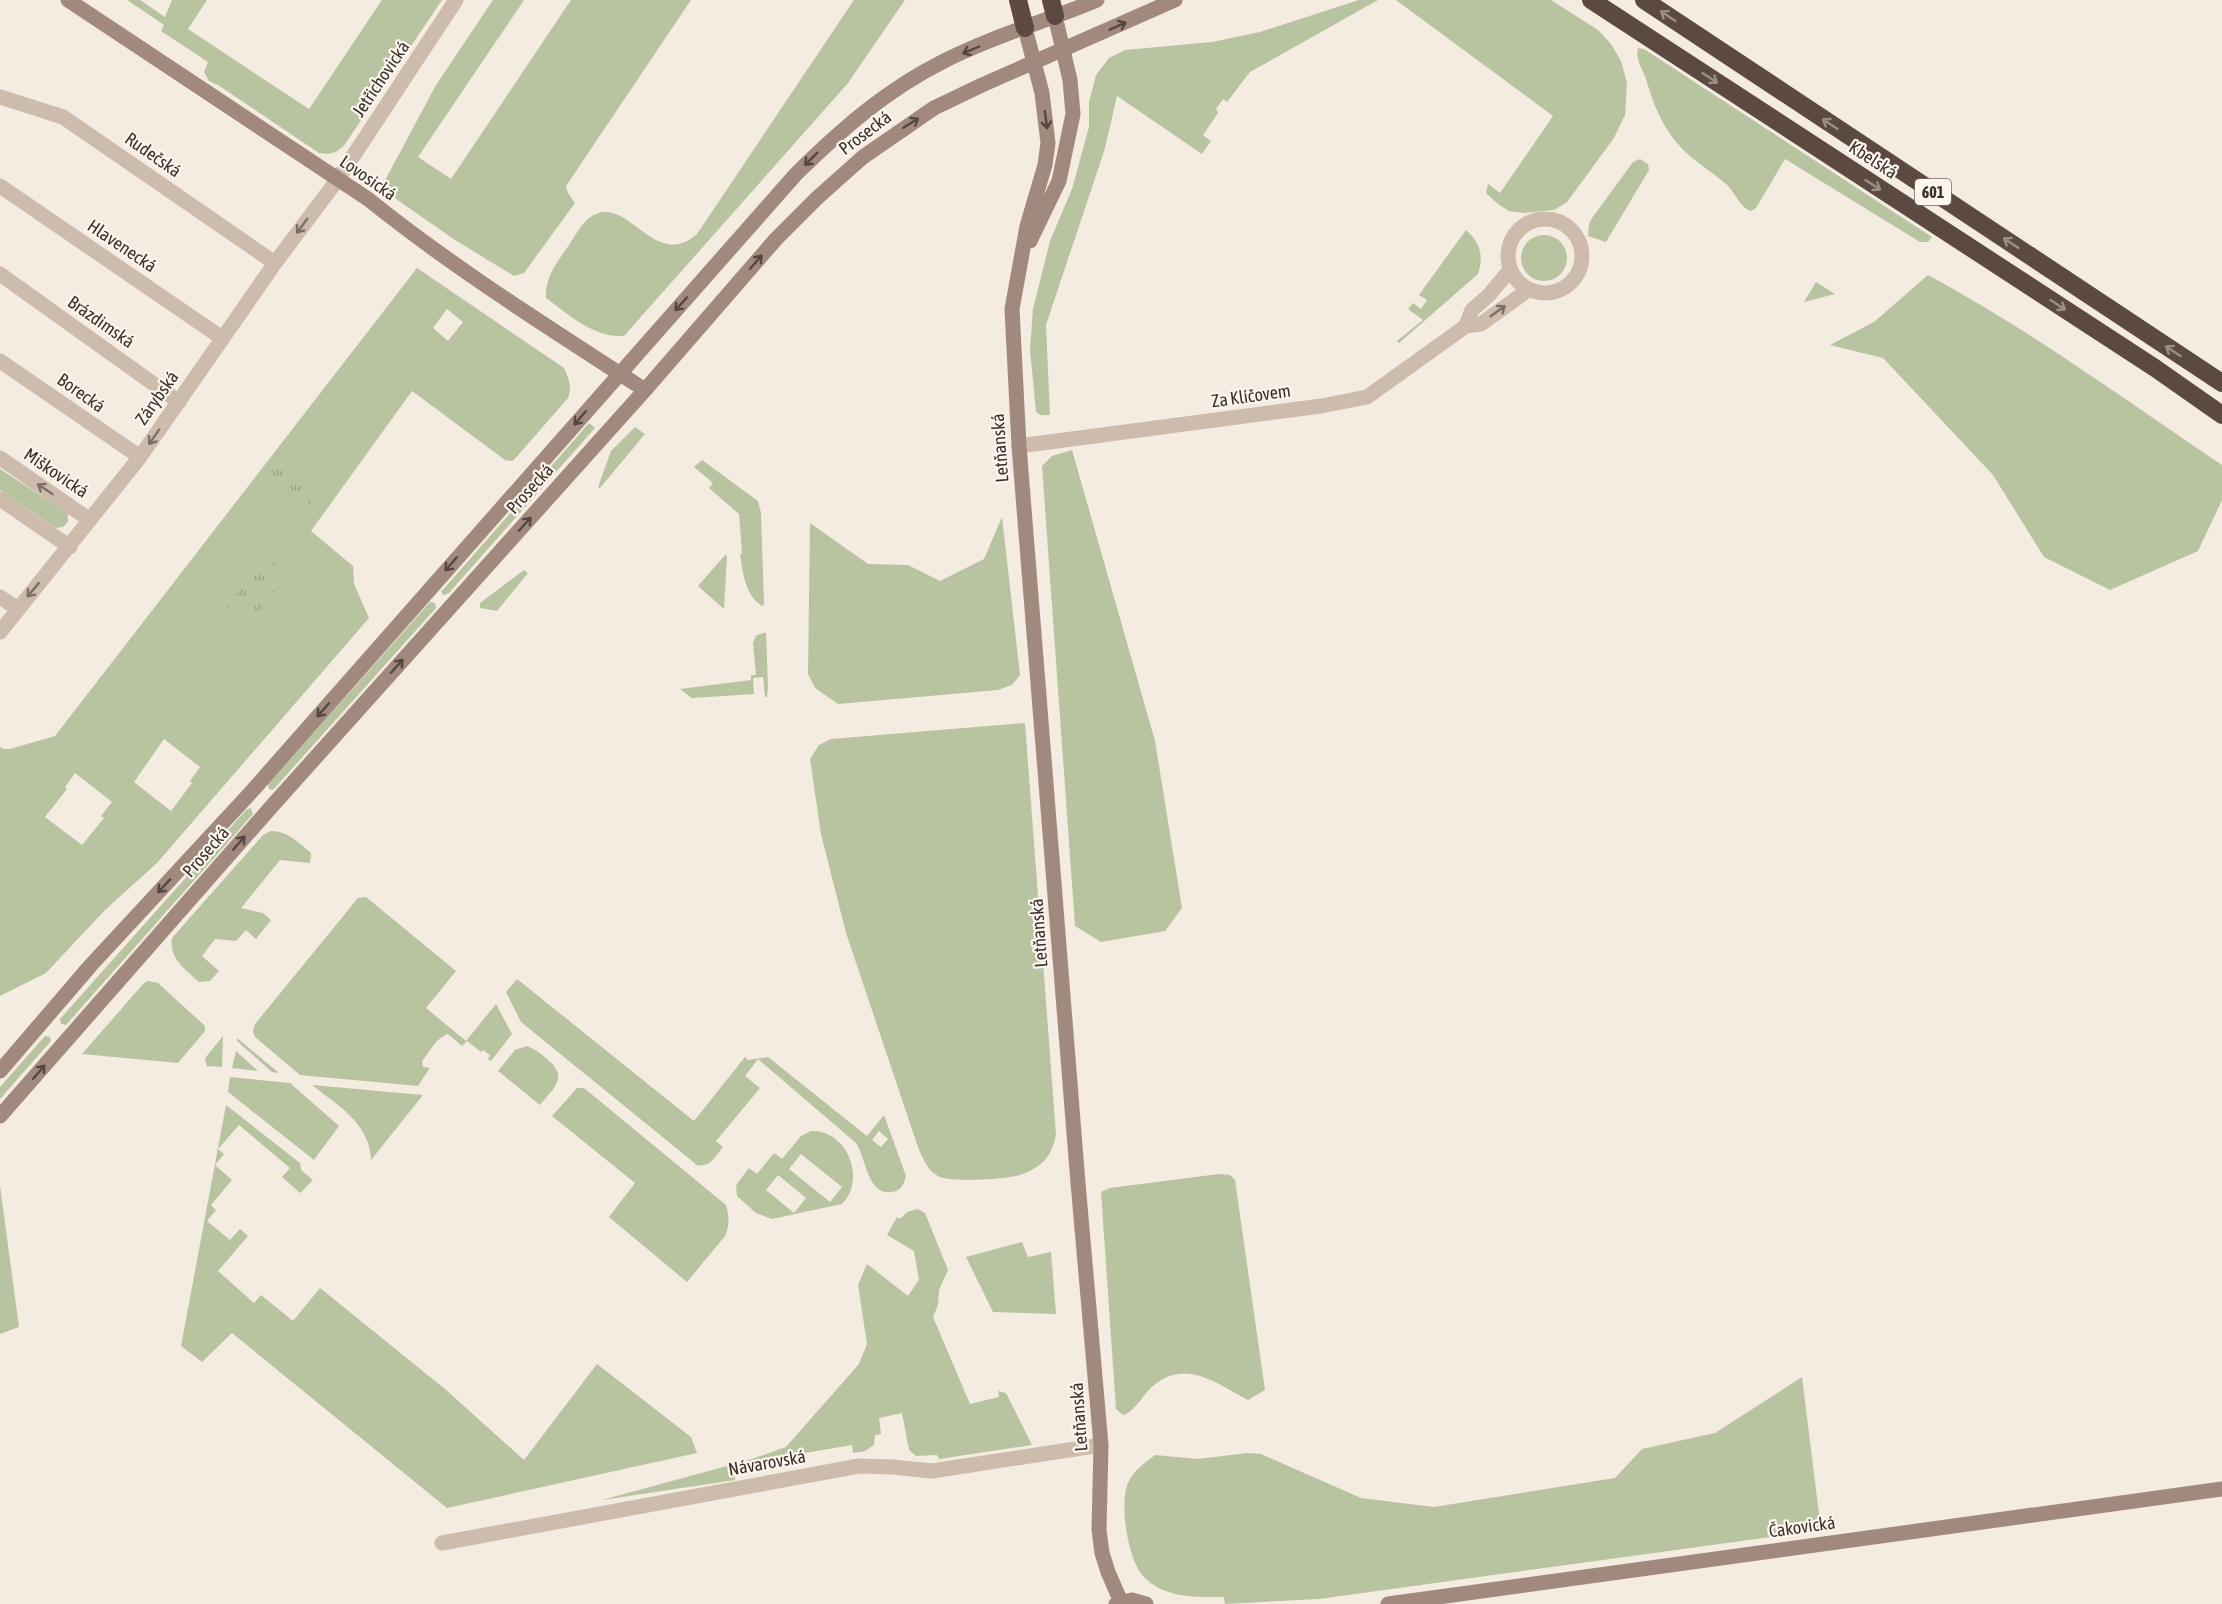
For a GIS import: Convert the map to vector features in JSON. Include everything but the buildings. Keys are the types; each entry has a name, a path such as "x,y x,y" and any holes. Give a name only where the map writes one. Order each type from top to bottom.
{"highway":[{"path":"1018,0 1025,28"},
{"name":"Kbelská","path":"1591,0 2155,368 2222,415"},
{"name":"Kbelská","path":"1644,0 2222,383"}],"main road":[{"name":"Lovosická","path":"68,0 338,179 516,305 645,390"},
{"name":"Prosecká","path":"0,1071 91,965 260,781 796,174 838,132 871,106 944,61 1025,28 1053,8 1097,0"},
{"name":"Prosecká","path":"0,1116 280,797 645,390 776,239 817,198 863,157 934,108 1175,0"},
{"name":"Letňanská","path":"1022,258 1059,181 1073,114 1070,80 1053,8"},
{"name":"Letňanská","path":"1025,28 1035,63 1047,125 1048,143 1045,165 1027,226 1012,309 1019,446 1101,1445 1099,1530 1108,1572 1118,1603"},
{"name":"Čakovická","path":"1388,1604 2222,1489"},
{"path":"1118,1603 1132,1600 1146,1604"}],"street":[{"name":"Jetřichovická","path":"338,179 456,0"},
{"name":"Rudečská","path":"0,97 63,117 275,263"},
{"name":"Zárybská","path":"0,632 140,457 275,263 338,179"},
{"name":"Hlavenecká","path":"0,186 222,338"},
{"path":"1543,219 1554,220 1570,229 1580,245 1581,264 1572,282 1562,289 1551,293 1528,290 1521,285 1510,270 1509,244 1514,234 1523,226 1543,219"},
{"name":"Za Klíčovem","path":"1466,326 1472,310 1490,295 1510,270"},
{"name":"Brázdimská","path":"0,274 179,402"},
{"name":"Za Klíčovem","path":"1019,446 1321,406 1367,397 1466,326 1481,324 1528,290"},
{"name":"Borecká","path":"0,361 140,457"},
{"name":"Miškovická","path":"0,458 90,520"},
{"path":"0,499 70,547"},
{"path":"0,597 17,608"},
{"name":"Návarovská","path":"442,1543 859,1466 932,1471 1101,1445"}],"green space":[{"path":"127,0 140,0 165,17 172,0 207,0 188,29 309,109 382,0 442,0 345,144 334,153 327,154 319,153 209,81 204,72 208,62 161,31 164,25"},
{"path":"493,0 524,0 418,157 451,179 571,0 691,0 566,186 575,203 524,273 514,276 455,240 386,192 382,186 436,85"},
{"path":"854,0 905,0 848,83 624,336 613,336 592,329 546,298 547,284 552,271 580,228 589,218 603,212 616,214 654,239 667,244 681,243 697,234"},
{"path":"1359,0 1378,0 1250,72 1227,102 1223,99 1216,109 1218,113 1203,135 1211,141 1202,154 1117,96 1105,148 1046,325 1050,415 1040,415 1036,412 1030,349 1033,309 1050,241 1072,189 1089,127 1089,102 1096,75 1109,58 1125,50 1212,42 1260,32"},
{"path":"1396,0 1551,0 1598,30 1611,44 1621,61 1627,83 1625,115 1614,138 1567,202 1554,210 1524,213 1509,211 1486,193 1488,184 1500,193 1553,116"},
{"path":"1638,48 1644,49 1932,237 1928,242 1920,242 1785,159 1756,208 1751,211 1747,209 1726,184 1696,161 1670,134 1654,103 1638,60"},
{"path":"1640,159 1648,164 1649,170 1606,242 1588,236 1592,218 1633,162"},
{"path":"1466,230 1475,239 1480,250 1481,261 1478,274 1399,343 1397,341 1423,320 1408,309 1413,303 1421,309 1427,300 1419,295"},
{"path":"1544,235 1560,242 1567,258 1560,274 1544,281 1528,274 1521,258 1528,242"},
{"path":"417,268 564,368 570,390 568,398 513,461 505,460 412,391 311,531 353,566 354,584 369,618 157,863 104,911 46,973 0,996 0,747 10,749 55,736","holes":["447,309 463,322 448,341 433,328","164,739 200,767 190,781 192,783 171,811 134,782","75,773 112,802 101,816 104,818 82,845 45,817 67,789 65,787"]},
{"path":"1928,275 2040,342 2222,465 2222,500 2198,551 2110,590 2044,557 1993,475 1883,358 1830,345 1874,322"},
{"path":"1816,282 1835,294 1804,302"},
{"path":"589,423 595,428 449,593 444,595 441,592"},
{"path":"635,427 645,434 600,488 598,487 611,451"},
{"path":"1072,450 1155,741 1182,908 1165,931 1101,942 1075,926 1042,466 1052,456"},
{"path":"282,460 320,490 303,512 265,481"},
{"path":"702,460 758,501 761,513 764,604 762,606 748,590 744,576 740,554 742,554 739,514 709,488 713,483 694,467"},
{"path":"0,469 68,513 68,522 63,527 56,528 0,490"},
{"path":"1002,517 1020,675 1012,685 998,690 838,704 815,688 808,674 810,523 868,564 908,565 940,581 984,559"},
{"path":"725,555 727,556 724,609 698,586"},
{"path":"266,557 288,575 248,624 227,607"},
{"path":"524,570 528,573 497,611 480,608 480,603"},
{"path":"430,602 435,603 436,608 273,790 269,789 268,784"},
{"path":"766,633 767,697 765,697 763,677 753,678 754,694 692,698 680,689 751,680 751,675 756,675 753,643 756,636"},
{"path":"1025,723 1056,1135 1045,1160 1036,1168 1023,1174 989,1179 944,1178 932,1171 919,1150 846,933 821,834 810,759 819,745 831,739"},
{"path":"251,808 253,814 66,1025 61,1024 60,1019 246,810"},
{"path":"271,831 288,835 302,845 311,853 310,863 280,860 241,908 263,913 271,920 256,939 246,930 236,941 215,939 202,956 219,971 210,981 199,982 176,958 172,938 263,835"},
{"path":"366,897 456,971 426,1008 466,1041 496,1004 512,1034 491,1061 488,1059 490,1055 483,1050 481,1052 467,1041 462,1046 448,1034 436,1042 422,1061 423,1067 430,1068 418,1086 300,1075 255,1037 253,1031 255,1024 358,898"},
{"path":"517,979 694,1121 745,1057 748,1060 768,1057 867,1136 884,1115 906,1176 903,1184 900,1189 892,1192 884,1192 877,1188 868,1174 856,1143 758,1059 745,1076 760,1088 716,1141 723,1147 715,1157 706,1165 697,1165 521,1022 506,992","holes":["879,1131 888,1139 881,1147 872,1140"]},
{"path":"148,981 158,983 205,1026 205,1031 178,1063 82,1054 144,983"},
{"path":"45,1036 50,1037 51,1041 0,1099 0,1087"},
{"path":"223,1036 222,1067 207,1066 206,1057"},
{"path":"237,1038 279,1073 272,1072 237,1041"},
{"path":"527,1046 554,1065 557,1071 558,1077 554,1088 540,1105 498,1071 515,1050"},
{"path":"236,1051 258,1071 232,1068"},
{"path":"230,1077 290,1083 339,1126 314,1160 228,1092"},
{"path":"312,1085 423,1095 371,1160 365,1135 358,1125"},
{"path":"577,1088 584,1088 726,1205 728,1228 725,1236 687,1282 609,1217 635,1183 552,1116"},
{"path":"226,1105 300,1163 301,1170 313,1180 300,1193 282,1177 290,1168 239,1125 218,1149 224,1154 215,1165 232,1180 211,1205 216,1210 207,1221 230,1240 240,1229 248,1236 218,1271 254,1303 261,1295 293,1321 320,1288 445,1389 524,1460 597,1364 691,1437 697,1453 447,1508 232,1333 202,1362 181,1346"},
{"path":"811,1131 824,1133 835,1138 843,1147 853,1169 853,1182 849,1194 842,1204 772,1219 756,1213 737,1196 736,1185 749,1168 757,1174 774,1153 782,1159 801,1136","holes":["801,1154 842,1187 830,1202 789,1169","778,1175 806,1198 794,1213 766,1190"]},
{"path":"1219,1174 1230,1175 1235,1180 1265,1390 1248,1400 1201,1376 1177,1374 1153,1386 1132,1410 1123,1415 1116,1409 1101,1192 1110,1188"},
{"path":"0,1186 19,1327 0,1334"},
{"path":"918,1209 925,1213 948,1270 939,1290 938,1305 933,1317 970,1404 999,1397 998,1391 1006,1393 1032,1445 939,1459 937,1455 916,1456 909,1450 902,1413 879,1418 881,1434 875,1435 874,1445 865,1451 853,1453 852,1445 734,1465 735,1480 602,1500 749,1460 786,1447 859,1364 867,1344 858,1285 867,1264 908,1296 919,1280 914,1251 887,1235 897,1217 900,1219 907,1212"},
{"path":"1022,1242 1028,1257 1051,1252 1056,1314 993,1312 966,1257"},
{"path":"1802,1377 1821,1530 1319,1599 1225,1604 1224,1597 1183,1595 1154,1585 1139,1570 1130,1546 1125,1517 1126,1490 1134,1473 1155,1455 1198,1459 1247,1453 1261,1454 1361,1498 1434,1507 1615,1478 1642,1449 1715,1433"}]}
